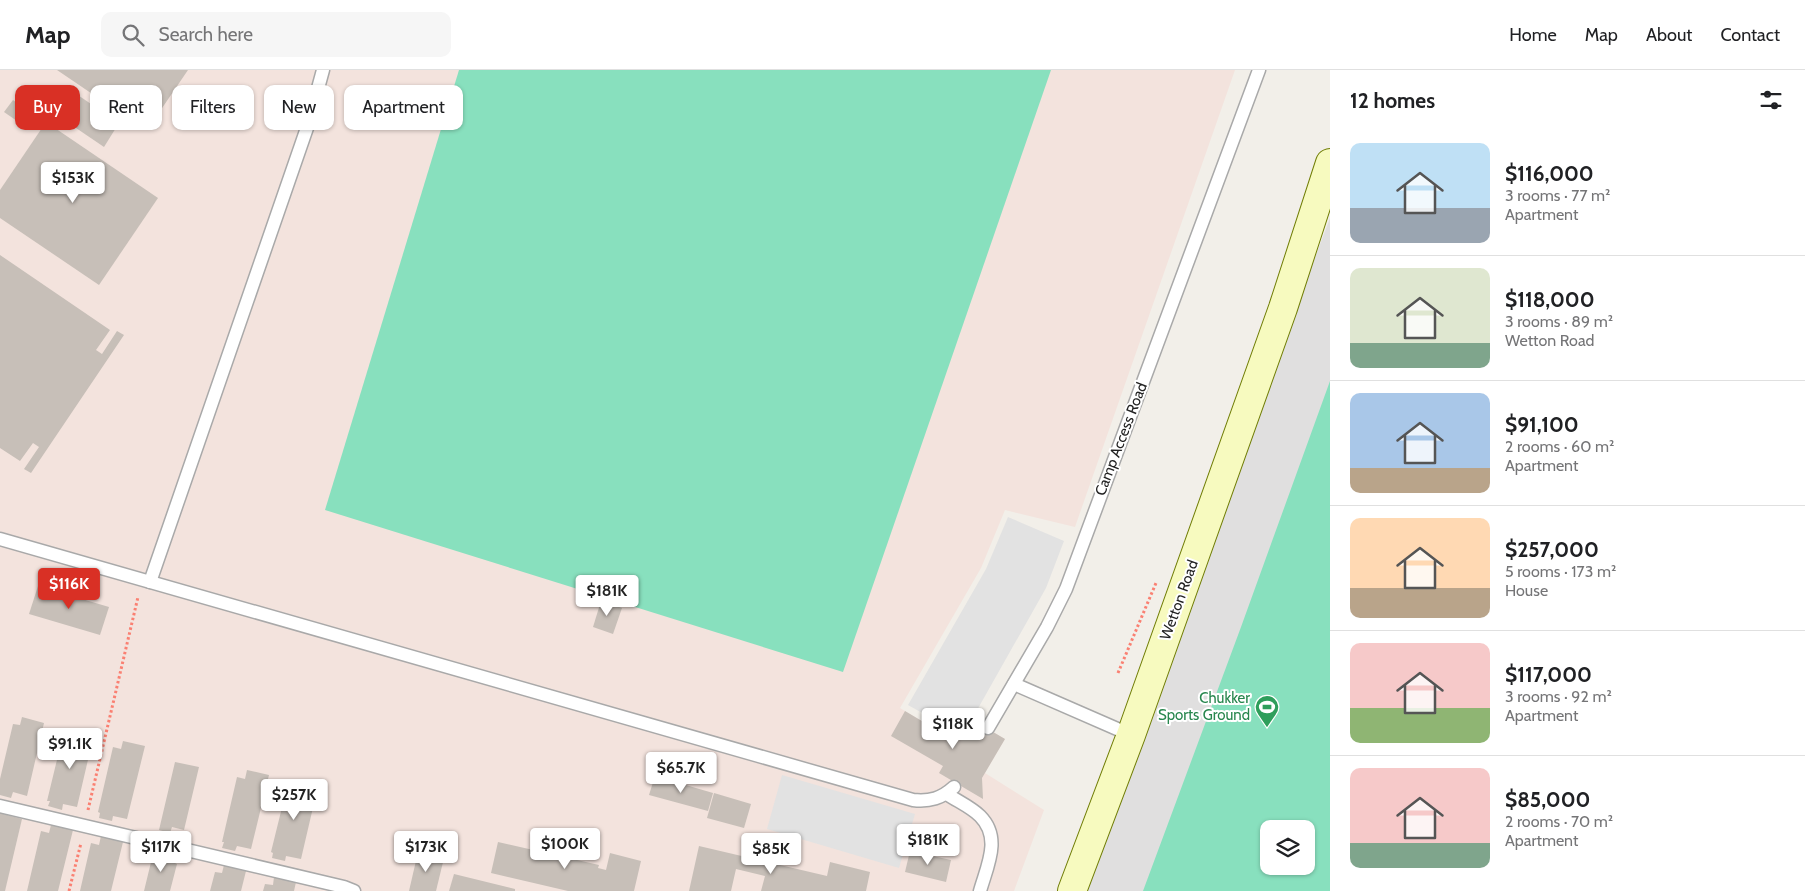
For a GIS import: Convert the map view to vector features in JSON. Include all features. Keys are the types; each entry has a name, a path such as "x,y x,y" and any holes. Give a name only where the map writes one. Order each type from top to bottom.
{"main road":[{"name":"Wetton Road","path":"1072,891 1284,308 1330,163"},
{"name":"Wetton Road","path":"1284,308 1330,198"}],"lane":[{"path":"146,581 308,125 323,70"},
{"name":"Camp Access Road","path":"988,728 1066,589 1259,70"},
{"path":"0,539 913,800 937,799 951,790 979,815 990,831 992,850 980,891"},
{"path":"1014,684 1130,735"},
{"path":"0,806 344,887 354,891"}],"path":[{"path":"69,891 146,581"}],"shaded area":[{"path":"0,70 1235,70 1075,527 1005,510 981,568 900,708 957,742 971,719 1005,739 985,773 1044,810 1014,891 0,891"},
{"path":"1330,218 1330,891 1074,891"},
{"path":"1008,517 1064,541 1046,588 976,712 969,709 956,732 908,705 986,569"},
{"path":"782,775 915,814 899,868 767,829"}],"green space":[{"path":"459,70 1051,70 843,672 325,510 441,130 463,130 463,85 454,85"},
{"name":"Chukker Sports Ground","path":"1330,381 1330,891 1143,891 1241,627"}],"building":[{"path":"57,70 188,70 178,85 172,85 172,93 162,108 162,85 90,85 90,92"},
{"path":"80,97 90,103 90,130 115,130 104,147 79,130"},
{"path":"13,100 15,102 15,120 4,112"},
{"path":"41,130 58,130 158,198 99,285 0,218 0,190"},
{"path":"0,255 110,330 96,350 102,354 117,331 124,335 31,473 24,469 39,447 33,443 20,461 0,448"},
{"path":"38,586 109,607 100,635 29,614"},
{"path":"601,601 622,608 613,634 593,627"},
{"path":"905,711 957,742 971,719 1005,739 982,778 983,799 939,773 943,766 891,736"},
{"path":"22,717 44,723 27,796 13,792 11,798 0,795 0,779 13,724 20,725"},
{"path":"72,729 94,734 77,807 63,804 62,810 48,806 50,801 47,801 63,735 71,737"},
{"path":"123,741 145,746 127,819 113,816 112,821 99,818 100,813 98,812 113,747 121,749"},
{"path":"175,762 199,767 184,830 172,827 170,833 159,830"},
{"path":"247,770 269,775 251,849 237,846 235,851 222,848 237,777 245,779"},
{"path":"655,776 713,793 708,811 649,795"},
{"path":"296,781 318,786 301,859 286,856 285,861 272,858 273,853 271,852 287,787 294,789"},
{"path":"714,793 751,804 744,828 707,818"},
{"path":"0,813 22,819 5,891 0,891"},
{"path":"51,825 73,830 58,891 27,891 41,831 49,833"},
{"path":"101,836 123,842 111,891 80,891 91,843 99,845"},
{"path":"498,842 599,865 598,868 606,870 610,853 641,861 634,891 568,891 491,873"},
{"path":"699,846 827,876 830,862 870,872 866,891 761,891 765,876 736,869 731,891 689,891"},
{"path":"156,851 176,856 175,863 177,864 170,891 144,891 152,858 154,859"},
{"path":"910,851 951,860 946,882 905,872"},
{"path":"418,852 444,858 436,891 409,891"},
{"path":"224,865 246,871 241,891 210,891 215,872 222,873"},
{"path":"454,874 515,889 515,891 449,891"},
{"path":"274,877 296,882 294,891 263,891 265,884 273,885"}],"place":[{"name":"Chukker Sports Ground","path":"1267,728"}]}
